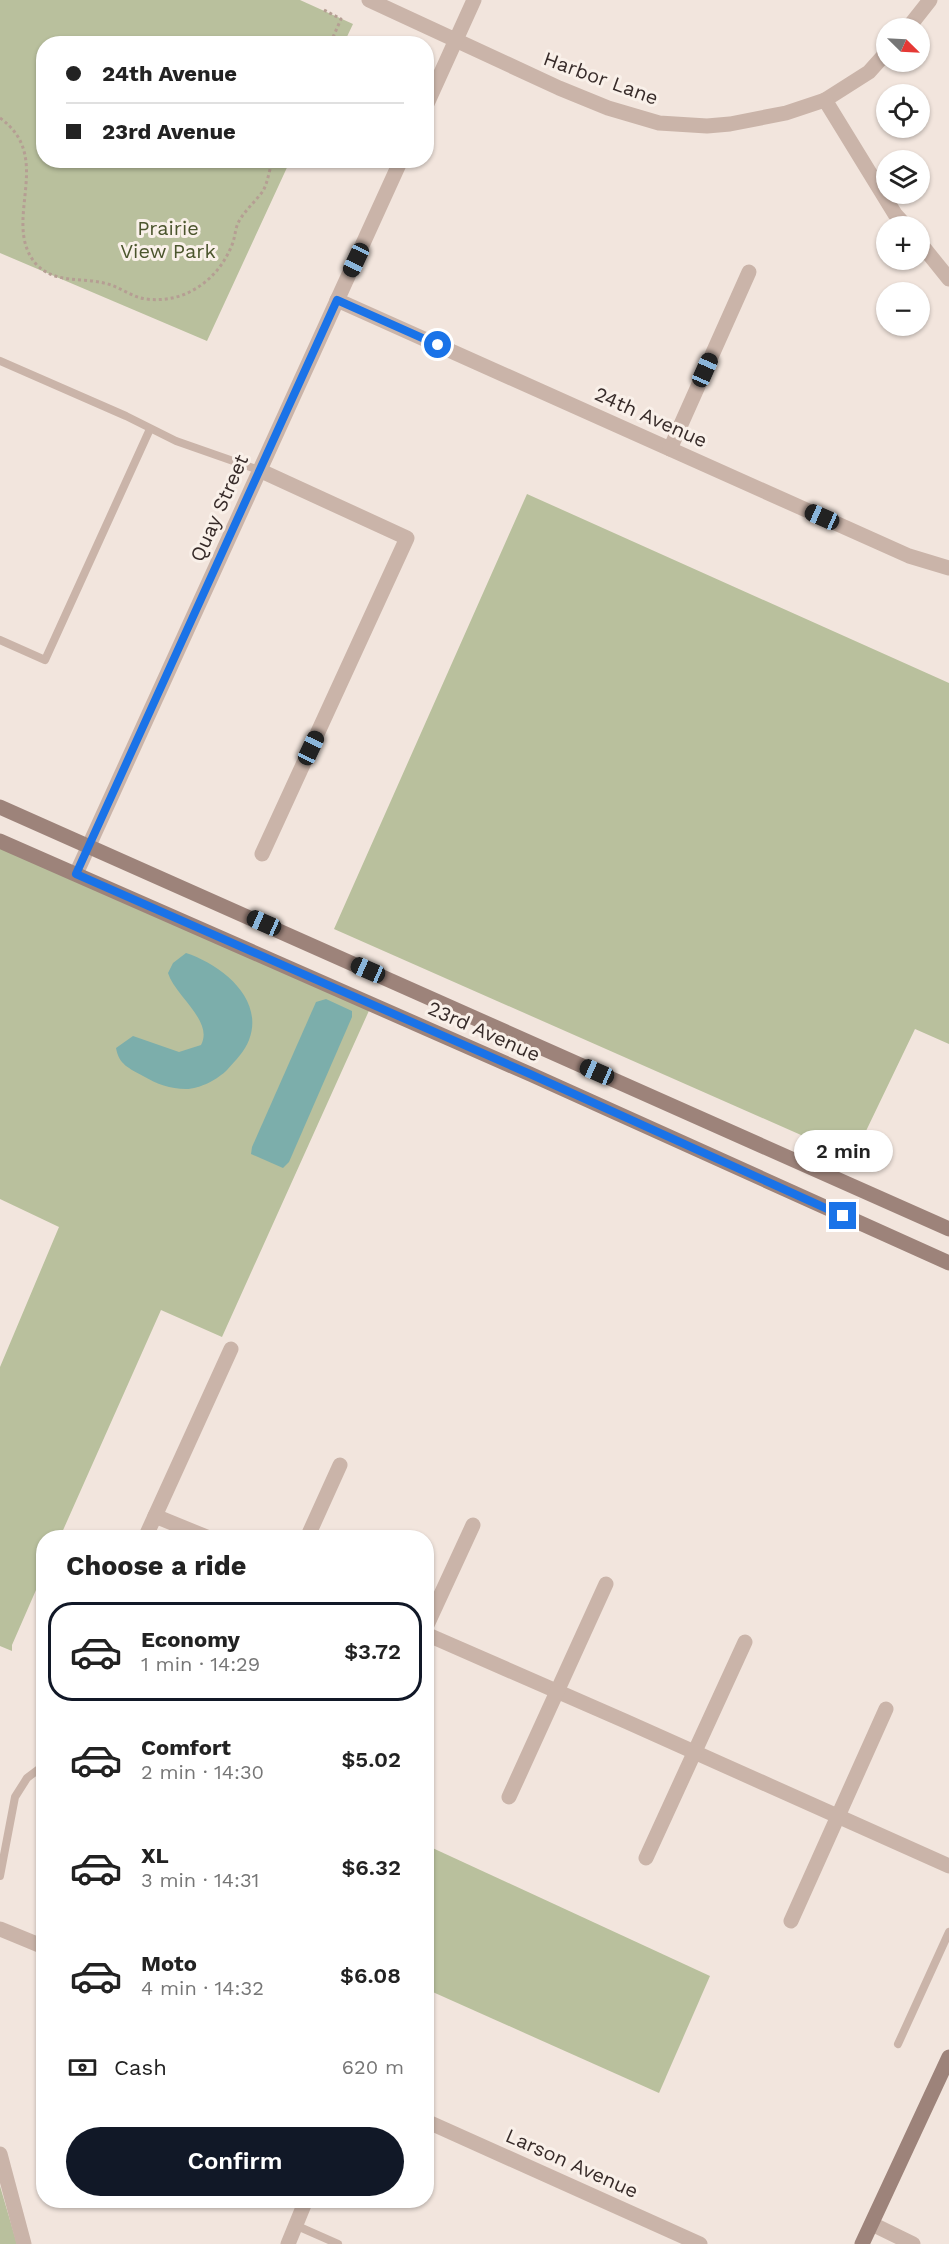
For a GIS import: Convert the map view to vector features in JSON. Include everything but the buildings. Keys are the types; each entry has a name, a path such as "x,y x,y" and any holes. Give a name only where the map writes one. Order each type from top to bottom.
{"main road":[{"name":"23rd Avenue","path":"0,807 949,1229"},
{"name":"23rd Avenue","path":"0,841 530,1074 949,1263"},
{"path":"862,2244 949,2057"}],"street":[{"name":"Harbor Lane","path":"369,0 608,108 659,123 707,126 766,118 825,100 869,72 876,64"},
{"path":"434,89 474,0"},
{"path":"916,18 930,0"},
{"path":"825,100 898,216"},
{"name":"Quay Street","path":"76,874 397,168"},
{"path":"930,255 949,279"},
{"path":"670,449 749,272"},
{"name":"24th Avenue","path":"337,300 909,556 949,568"},
{"path":"259,470 407,538 262,854"},
{"path":"149,1530 231,1349"},
{"path":"311,1530 340,1465"},
{"path":"155,1516 189,1530"},
{"path":"434,1610 473,1526"},
{"path":"510,1797 606,1584"},
{"path":"434,1637 949,1866"},
{"path":"646,1858 745,1642"},
{"path":"791,1921 886,1709"},
{"path":"1,1930 36,1944"},
{"name":"Larson Avenue","path":"434,2125 700,2244"},
{"path":"0,2154 24,2244"},
{"path":"288,2244 302,2208"},
{"path":"872,2224 913,2244"}],"lane":[{"path":"0,361 177,441 259,470"},
{"path":"0,640 45,660 150,429"},
{"path":"0,1876 15,1797 27,1778 36,1771"},
{"path":"898,2044 949,1932"},
{"path":"295,2225 339,2244"}],"path":[{"path":"324,10 341,18 333,36"},
{"path":"0,118 13,130 21,143 25,158 19,226 20,240 36,265 64,279 94,280 145,299 182,296 201,286 215,274 233,244 237,225 263,190 270,168"}],"green space":[{"name":"Prairie View Park","path":"0,0 300,0 353,24 347,36 36,36 36,168 287,168 207,341 0,253"},
{"path":"527,494 949,683 949,1044 915,1029 853,1158 334,929"},
{"path":"0,841 372,1004 222,1337 161,1310 63,1530 36,1530 36,1590 12,1645 12,1651 0,1646 0,1367 59,1227 0,1199"},
{"path":"434,1849 710,1976 659,2093 434,1993"},
{"path":"0,2186 17,2244 0,2244"}],"water":[{"path":"186,953 212,965 236,985 251,1010 252,1025 247,1044 227,1070 208,1083 186,1089 164,1086 133,1071 122,1062 116,1048 133,1036 179,1052 201,1045 204,1036 198,1018 168,973 173,963"},
{"path":"326,999 352,1011 352,1017 289,1162 283,1168 251,1154 252,1147 316,1002"}],"route":[{"path":"438,345 337,300 76,874 530,1074 843,1216"}]}
